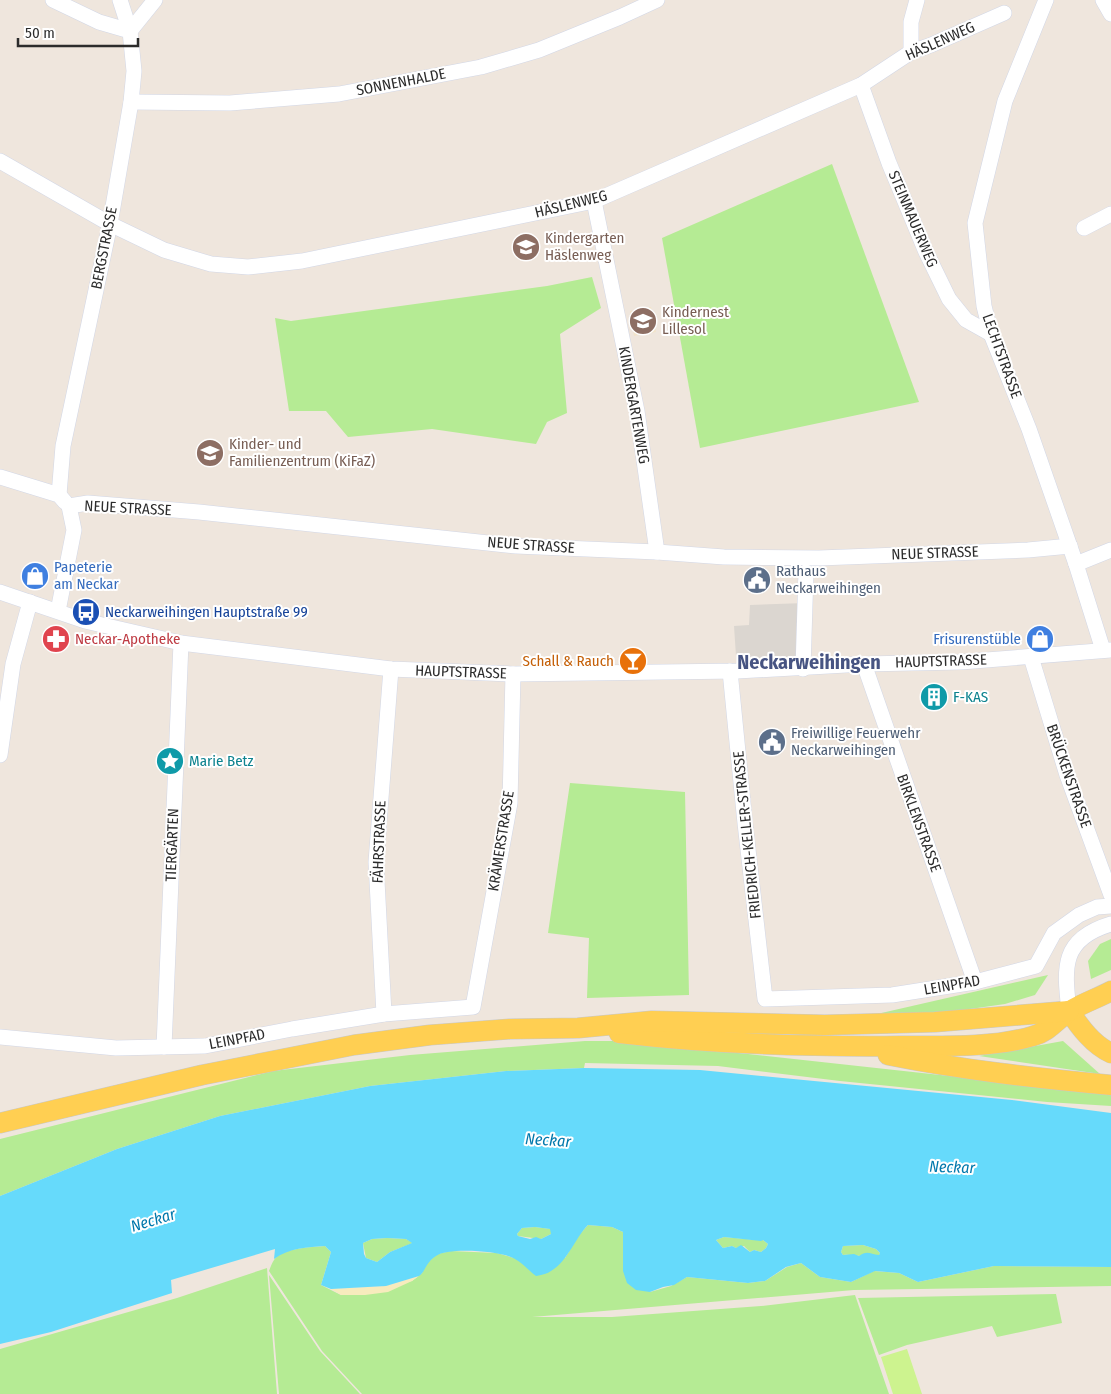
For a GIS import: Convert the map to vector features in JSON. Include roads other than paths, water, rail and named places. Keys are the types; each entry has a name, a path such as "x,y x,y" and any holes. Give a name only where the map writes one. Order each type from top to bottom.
{"main road":[{"path":"578,1028 706,1041 776,1045 849,1047 930,1046 1002,1042 1034,1036 1056,1024 1069,1011 1111,991"},
{"path":"0,1123 202,1075 354,1045 430,1034 510,1029 578,1028 652,1021 825,1025 935,1022 1069,1011"},
{"path":"1069,1011 1082,1030 1094,1042 1111,1054"},
{"path":"849,1047 939,1065 1111,1085"}],"street":[{"path":"53,0 99,22 130,31 155,0"},
{"name":"BERGSTRASSE","path":"58,612 74,530 64,500 63,446 110,224 131,102 134,71 130,31 120,0"},
{"name":"SONNENHALDE","path":"131,102 230,103 339,94 471,69 539,50 657,0"},
{"path":"911,52 911,22 917,0"},
{"name":"LECHTSTRASSE","path":"1046,0 1005,101 975,223 984,306 991,334 1029,429 1107,650"},
{"path":"1104,0 1111,14"},
{"name":"HÄSLENWEG","path":"0,161 110,224 164,250 212,264 248,267 302,261 594,201 861,85 911,52 1004,13"},
{"name":"STEINMAUERWEG","path":"861,85 896,180 926,252 949,299 966,320 991,334"},
{"name":"KINDERGARTENWEG","path":"594,201 637,411 657,552"},
{"path":"1084,228 1111,214"},
{"name":"NEUE STRASSE","path":"0,477 64,500 516,546 724,557 819,558 1028,550 1070,546"},
{"path":"1076,564 1111,550"},
{"path":"803,668 806,572"},
{"name":"HAUPTSTRASSE","path":"0,592 85,621 181,643 391,669 513,674 730,671 864,664 960,662 1107,650"},
{"path":"0,755 13,664 30,602"},
{"name":"TIERGÄRTEN","path":"164,1047 181,643"},
{"name":"BRÜCKENSTRASSE","path":"1031,657 1067,775 1111,894"},
{"name":"BIRKLENSTRASSE","path":"864,664 975,982"},
{"name":"FÄHRSTRASSE","path":"384,1014 376,862 391,669"},
{"name":"FRIEDRICH-KELLER-STRASSE","path":"730,671 764,999"},
{"name":"KRÄMERSTRASSE","path":"473,1007 510,803 513,674"},
{"name":"LEINPFAD","path":"764,999 892,995 975,982 1036,966 1054,933 1079,914 1111,906"},
{"path":"1069,1011 1066,979 1068,960 1076,944 1084,936 1092,930 1111,924"},
{"name":"LEINPFAD","path":"0,1037 116,1048 205,1046 292,1028 384,1014 473,1007"}],"water":[{"name":"Neckar","path":"584,1068 700,1070 1012,1100 1111,1113 1111,1267 994,1266 918,1282 899,1273 875,1271 851,1282 820,1277 801,1263 786,1267 765,1281 748,1283 687,1277 674,1285 650,1292 636,1290 627,1283 623,1271 623,1232 612,1227 588,1225 557,1267 548,1273 538,1276 509,1256 488,1252 463,1251 442,1253 432,1259 419,1276 386,1286 331,1289 321,1285 331,1252 325,1246 292,1250 274,1259 275,1249 171,1280 172,1293 51,1332 0,1344 0,1196 117,1149 220,1116 370,1086 506,1071","holes":["522,1228 550,1229 551,1234 541,1239 536,1237 530,1239 518,1236 517,1234","724,1237 763,1240 768,1244 761,1252 754,1250 750,1252 741,1245 736,1248 732,1246 723,1248 716,1240","372,1239 406,1239 412,1243 390,1252 377,1262 366,1258 364,1254 363,1243","863,1245 876,1249 880,1253 879,1255 866,1253 859,1256 854,1254 843,1255 841,1252 843,1246"]}],"place":[{"name":"Kindergarten Häslenweg","path":"526,247"},
{"name":"Kindernest Lillesol","path":"643,321"},
{"name":"Kinder- und Familienzentrum (KiFaZ)","path":"210,453"},
{"name":"Papeterie am Neckar","path":"35,576"},
{"name":"Rathaus Neckarweihingen","path":"757,580"},
{"name":"Neckarweihingen Hauptstraße 99","path":"86,612"},
{"name":"Neckar-Apotheke","path":"56,639"},
{"name":"Frisurenstüble","path":"1040,639"},
{"name":"Schall & Rauch","path":"633,661"},
{"name":"F-KAS","path":"934,697"},
{"name":"Freiwillige Feuerwehr Neckarweihingen","path":"772,742"},
{"name":"Marie Betz","path":"170,761"}],"district":[{"name":"Neckarweihingen","path":"809,662"}]}
